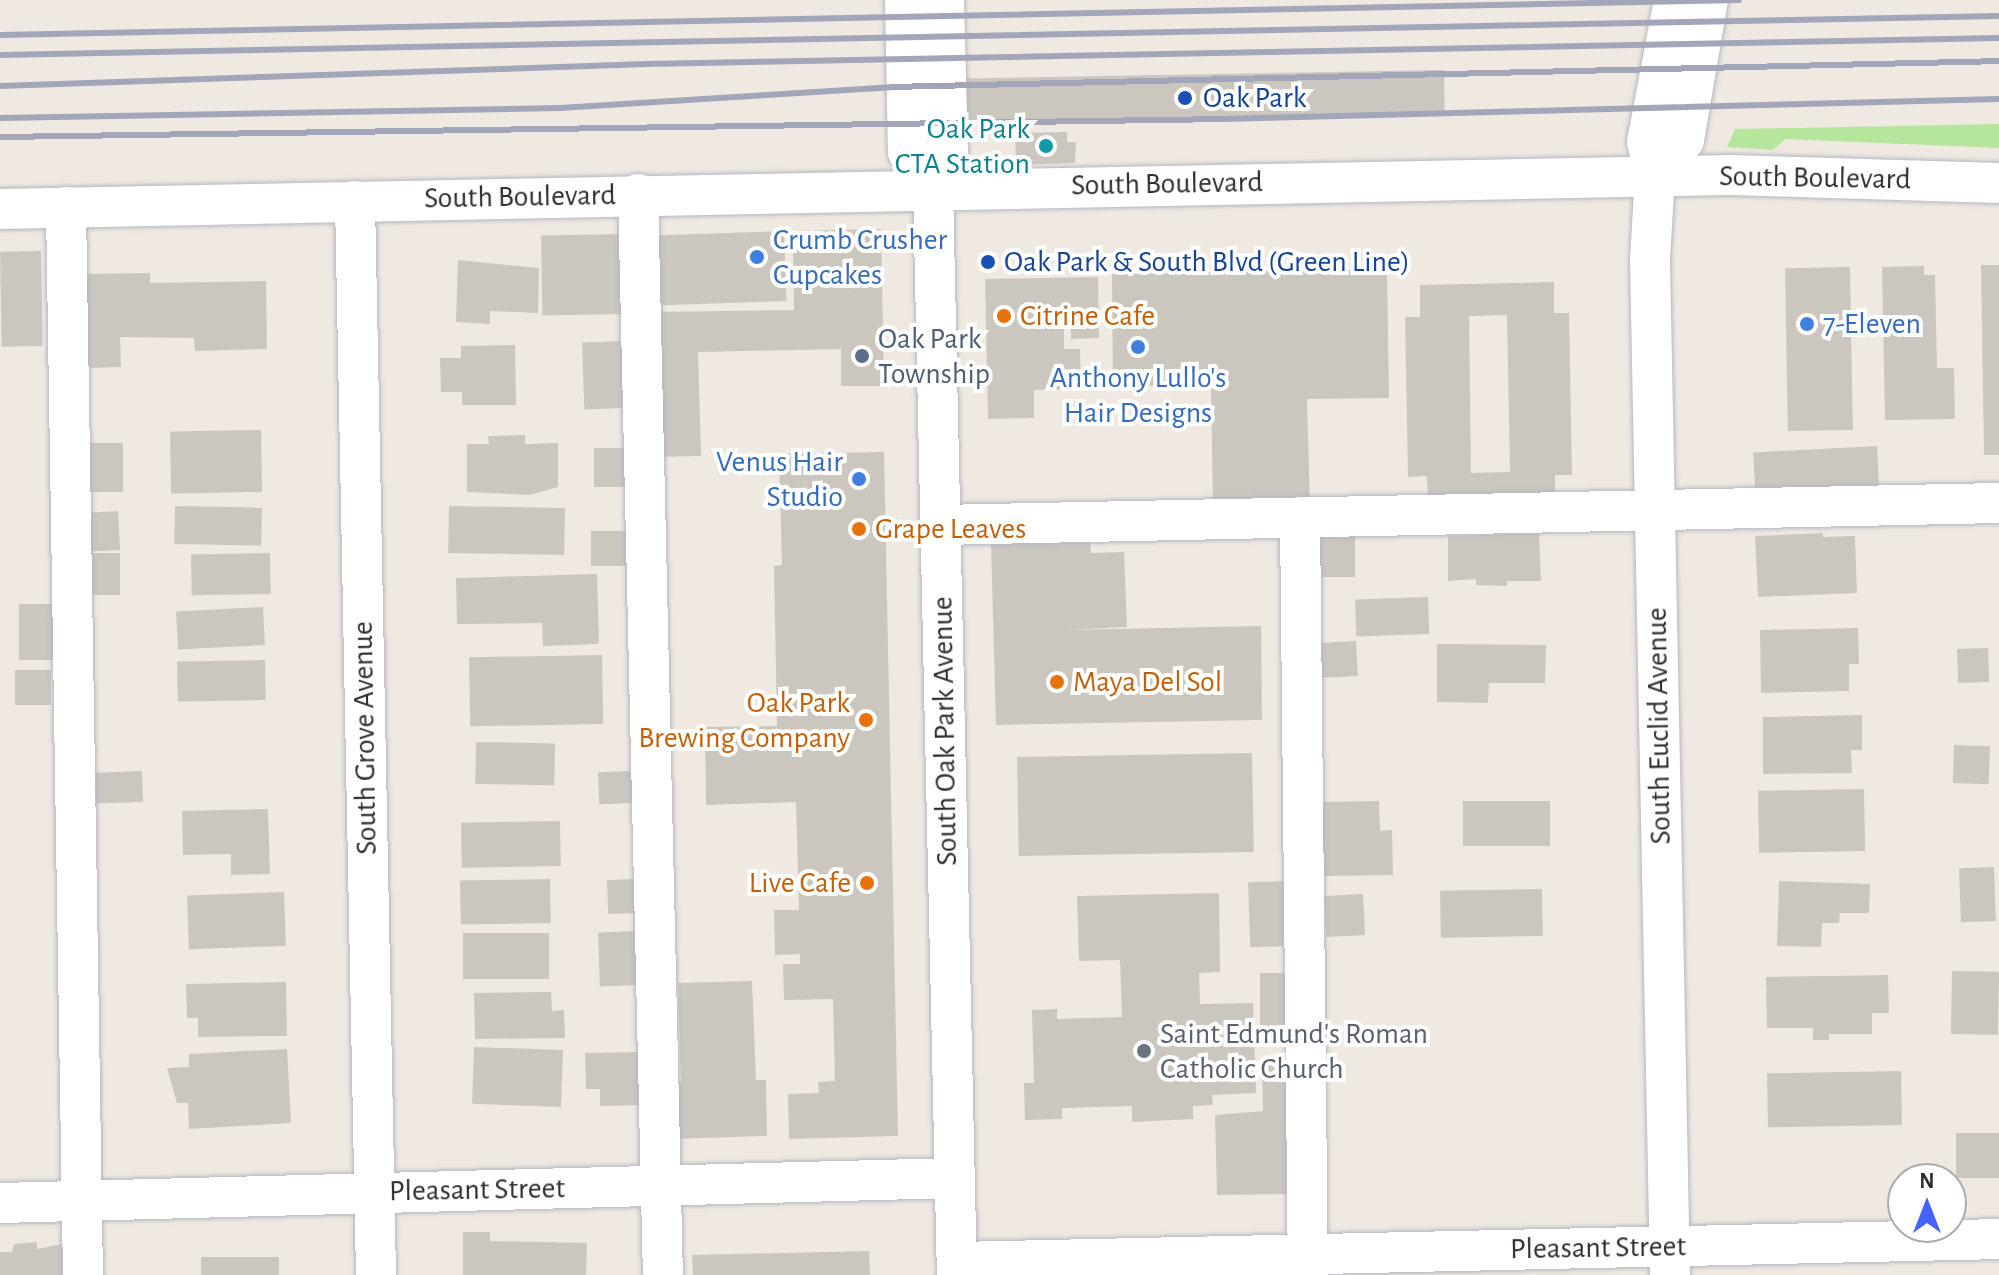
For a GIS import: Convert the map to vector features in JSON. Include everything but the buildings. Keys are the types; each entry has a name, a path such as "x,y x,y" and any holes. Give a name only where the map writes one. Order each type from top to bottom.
{"street":[{"path":"905,0 908,152 933,188"},
{"path":"933,188 948,152 944,0"},
{"name":"South Euclid Avenue","path":"1669,1261 1650,259 1655,176 1647,142 1674,0"},
{"path":"1655,176 1684,140 1708,0"},
{"name":"South Boulevard","path":"0,209 1655,176 1999,183"},
{"name":"South Oak Park Avenue","path":"933,188 957,1268"},
{"path":"638,194 663,1275"},
{"name":"South Grove Avenue","path":"355,201 376,1275"},
{"path":"66,207 83,1275"},
{"path":"940,525 1999,503"},
{"path":"1300,517 1307,1264"},
{"name":"Pleasant Street","path":"0,1203 954,1178"},
{"name":"Pleasant Street","path":"957,1268 1669,1261 1999,1239"}],"green space":[{"path":"1999,124 1999,148 1785,139 1773,150 1727,147 1735,129"}],"railway":[{"path":"0,35 1739,0"},
{"path":"0,55 1999,16"},
{"path":"0,86 647,64 1999,38"},
{"path":"0,118 559,108 891,87 1999,61"},
{"path":"0,137 1223,119 1999,99"}],"place":[{"name":"Oak Park","path":"1185,98"},
{"name":"Oak Park CTA Station","path":"1046,146"},
{"name":"Crumb Crusher Cupcakes","path":"757,257"},
{"name":"Oak Park & South Blvd (Green Line)","path":"988,262"},
{"name":"Citrine Cafe","path":"1004,316"},
{"name":"7-Eleven","path":"1807,324"},
{"name":"Anthony Lullo's Hair Designs","path":"1138,347"},
{"name":"Oak Park Township","path":"862,356"},
{"name":"Venus Hair Studio","path":"859,479"},
{"name":"Grape Leaves","path":"859,529"},
{"name":"Maya Del Sol","path":"1057,682"},
{"name":"Oak Park Brewing Company","path":"866,720"},
{"name":"Live Cafe","path":"867,883"},
{"name":"Saint Edmund's Roman Catholic Church","path":"1144,1051"}]}
